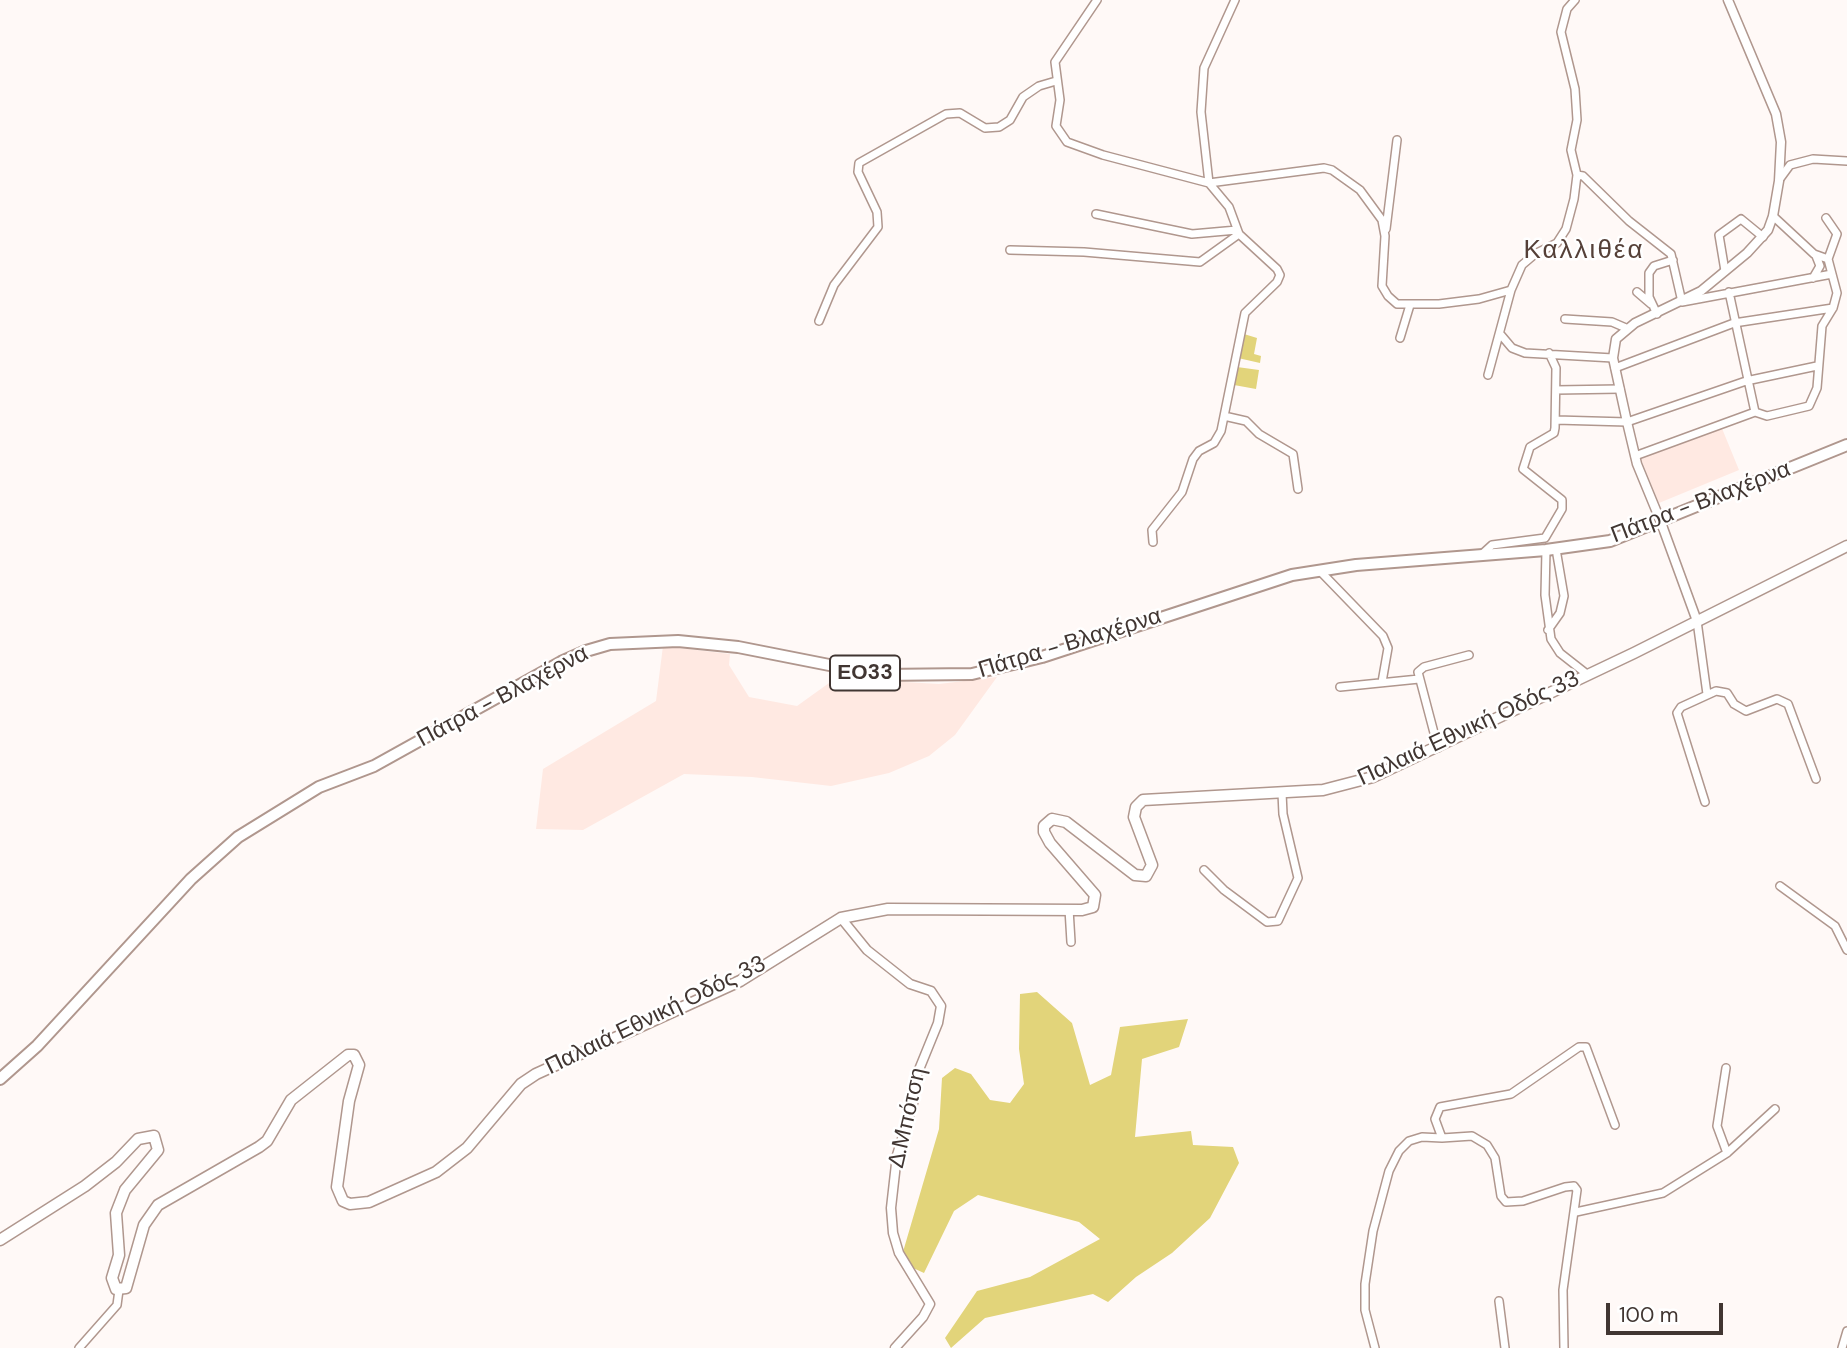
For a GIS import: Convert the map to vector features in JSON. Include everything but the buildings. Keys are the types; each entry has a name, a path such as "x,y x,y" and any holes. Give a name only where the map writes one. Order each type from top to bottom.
{"main road":[{"name":"Πάτρα - Βλαχέρνα","path":"0,1079 37,1046 191,879 238,838 318,787 374,766 561,662 586,651 610,644 678,641 738,647 880,675 972,674 1042,657 1242,589 1320,570 1551,550 1611,541 1847,445"},
{"name":"Παλαιά Εθνική Οδός 33","path":"119,1290 130,1284 144,1225 158,1205 267,1141 291,1100 342,1057 354,1055 359,1065 349,1101 337,1187 343,1201 359,1205 403,1189 436,1172 467,1148 521,1084 536,1074 740,981 841,918 888,909 1093,907 1095,895 1050,843 1044,826 1052,819 1061,820 1141,877 1151,872 1152,865 1134,817 1136,807 1143,800 1153,797 1212,798 1282,793 1362,781 1438,748 1847,546"},
{"path":"0,1240 76,1192 116,1162 138,1139 154,1136 158,1150 124,1190 116,1213 119,1255 112,1278 119,1290"}],"street":[{"path":"1097,0 1057,56 1054,70 1060,100 1056,126 1067,142 1103,155 1209,183 1324,168 1332,170 1360,190 1375,208 1385,236"},
{"path":"1153,542 1152,530 1182,492 1199,451 1214,443 1224,416 1245,313 1280,275 1238,232 1229,207 1209,183 1201,112 1204,68 1235,0"},
{"path":"1488,375 1502,335 1511,289 1522,265 1535,254 1557,243 1566,229 1577,175 1571,150 1577,120 1575,89 1561,32 1567,9 1575,0"},
{"path":"1682,302 1725,271 1763,237 1773,216 1779,181 1780,142 1776,114 1728,0"},
{"path":"819,321 834,285 877,226 877,212 858,172 859,163 946,114 960,113 985,128 999,127 1010,120 1023,97 1039,86 1056,81"},
{"path":"1397,139 1382,286 1388,296 1397,304 1410,305 1479,299 1511,289"},
{"path":"1779,181 1790,165 1813,159 1847,161"},
{"path":"1577,175 1583,176 1629,221 1671,254 1682,302"},
{"path":"1096,214 1192,234 1238,232"},
{"path":"1773,216 1814,254 1820,266 1812,278"},
{"path":"1635,456 1755,412 1767,416 1809,406 1817,388 1822,326 1833,308 1837,293 1828,259 1837,234 1826,218"},
{"path":"1725,271 1720,234 1741,219 1763,237"},
{"path":"1010,250 1084,252 1200,262 1238,232"},
{"path":"1814,254 1828,259"},
{"path":"1655,310 1649,297 1649,273 1654,266 1673,260"},
{"path":"1707,694 1698,621 1635,456 1613,358 1616,340 1626,328 1655,310 1729,292 1832,274"},
{"path":"1637,292 1655,310"},
{"path":"1729,292 1746,381 1755,412"},
{"path":"1400,338 1410,305"},
{"path":"1615,368 1734,323 1833,308"},
{"path":"1565,319 1612,322 1626,328"},
{"path":"1502,335 1512,348 1525,353 1613,358"},
{"path":"1480,556 1492,545 1540,540 1549,535 1562,509 1562,500 1523,469 1530,447 1554,433 1556,368 1549,353"},
{"path":"1556,421 1627,422 1746,381 1817,366"},
{"path":"1556,390 1620,390"},
{"path":"1224,416 1247,421 1259,434 1293,454 1297,489"},
{"path":"1548,630 1560,613 1564,597 1551,550"},
{"path":"1551,550 1545,596 1548,630 1560,653 1588,675"},
{"path":"1320,570 1383,636 1388,648 1382,682"},
{"path":"1438,748 1418,672 1424,667 1469,655"},
{"path":"1340,687 1419,679"},
{"path":"1705,802 1677,713 1681,707 1722,690 1740,709 1746,711 1777,698 1788,704 1816,779"},
{"path":"1204,870 1224,890 1267,922 1278,921 1298,878 1283,814 1282,793"},
{"path":"1780,886 1835,926 1847,950"},
{"path":"1069,909 1071,942"},
{"name":"Δ.Μπότση","path":"841,918 867,950 910,984 931,991 941,1006 938,1023 919,1066 914,1100 897,1155 891,1208 893,1233 899,1252 930,1304 923,1317 895,1348"},
{"path":"1442,1138 1435,1119 1440,1107 1511,1094 1578,1047 1586,1046 1615,1125"},
{"path":"1726,1068 1717,1126 1727,1153"},
{"path":"1576,1212 1657,1195 1727,1153 1751,1134 1774,1108"},
{"path":"1375,1348 1366,1310 1365,1284 1373,1231 1389,1171 1399,1151 1409,1141 1422,1137 1472,1136 1487,1144 1495,1158 1501,1196 1506,1202 1516,1203 1571,1186 1577,1190 1563,1290 1564,1348"},
{"path":"79,1348 85,1337 117,1305 119,1290"},
{"path":"1499,1301 1505,1348"},
{"path":"1842,1348 1847,1331"}],"shaded area":[{"path":"1244,334 1257,338 1254,354 1261,356 1260,363 1238,358"},
{"path":"1237,367 1259,370 1256,389 1234,385"},
{"path":"1721,426 1739,470 1659,503 1641,459"},
{"path":"663,646 730,654 729,665 749,697 797,706 836,678 939,684 997,677 955,735 929,756 889,773 831,786 752,777 684,774 583,830 536,829 543,769 656,701"},
{"path":"1037,992 1072,1023 1090,1085 1111,1075 1120,1027 1188,1019 1179,1047 1142,1059 1135,1137 1191,1131 1193,1145 1233,1147 1239,1163 1210,1218 1172,1253 1136,1277 1108,1302 1093,1294 985,1318 951,1348 945,1338 977,1291 1030,1277 1100,1239 1079,1222 978,1195 954,1211 924,1273 900,1262 939,1129 942,1078 955,1068 971,1074 990,1100 1010,1103 1024,1084 1019,1049 1020,994"}],"district":[{"name":"Καλλιθέα","path":"1584,251"}]}
